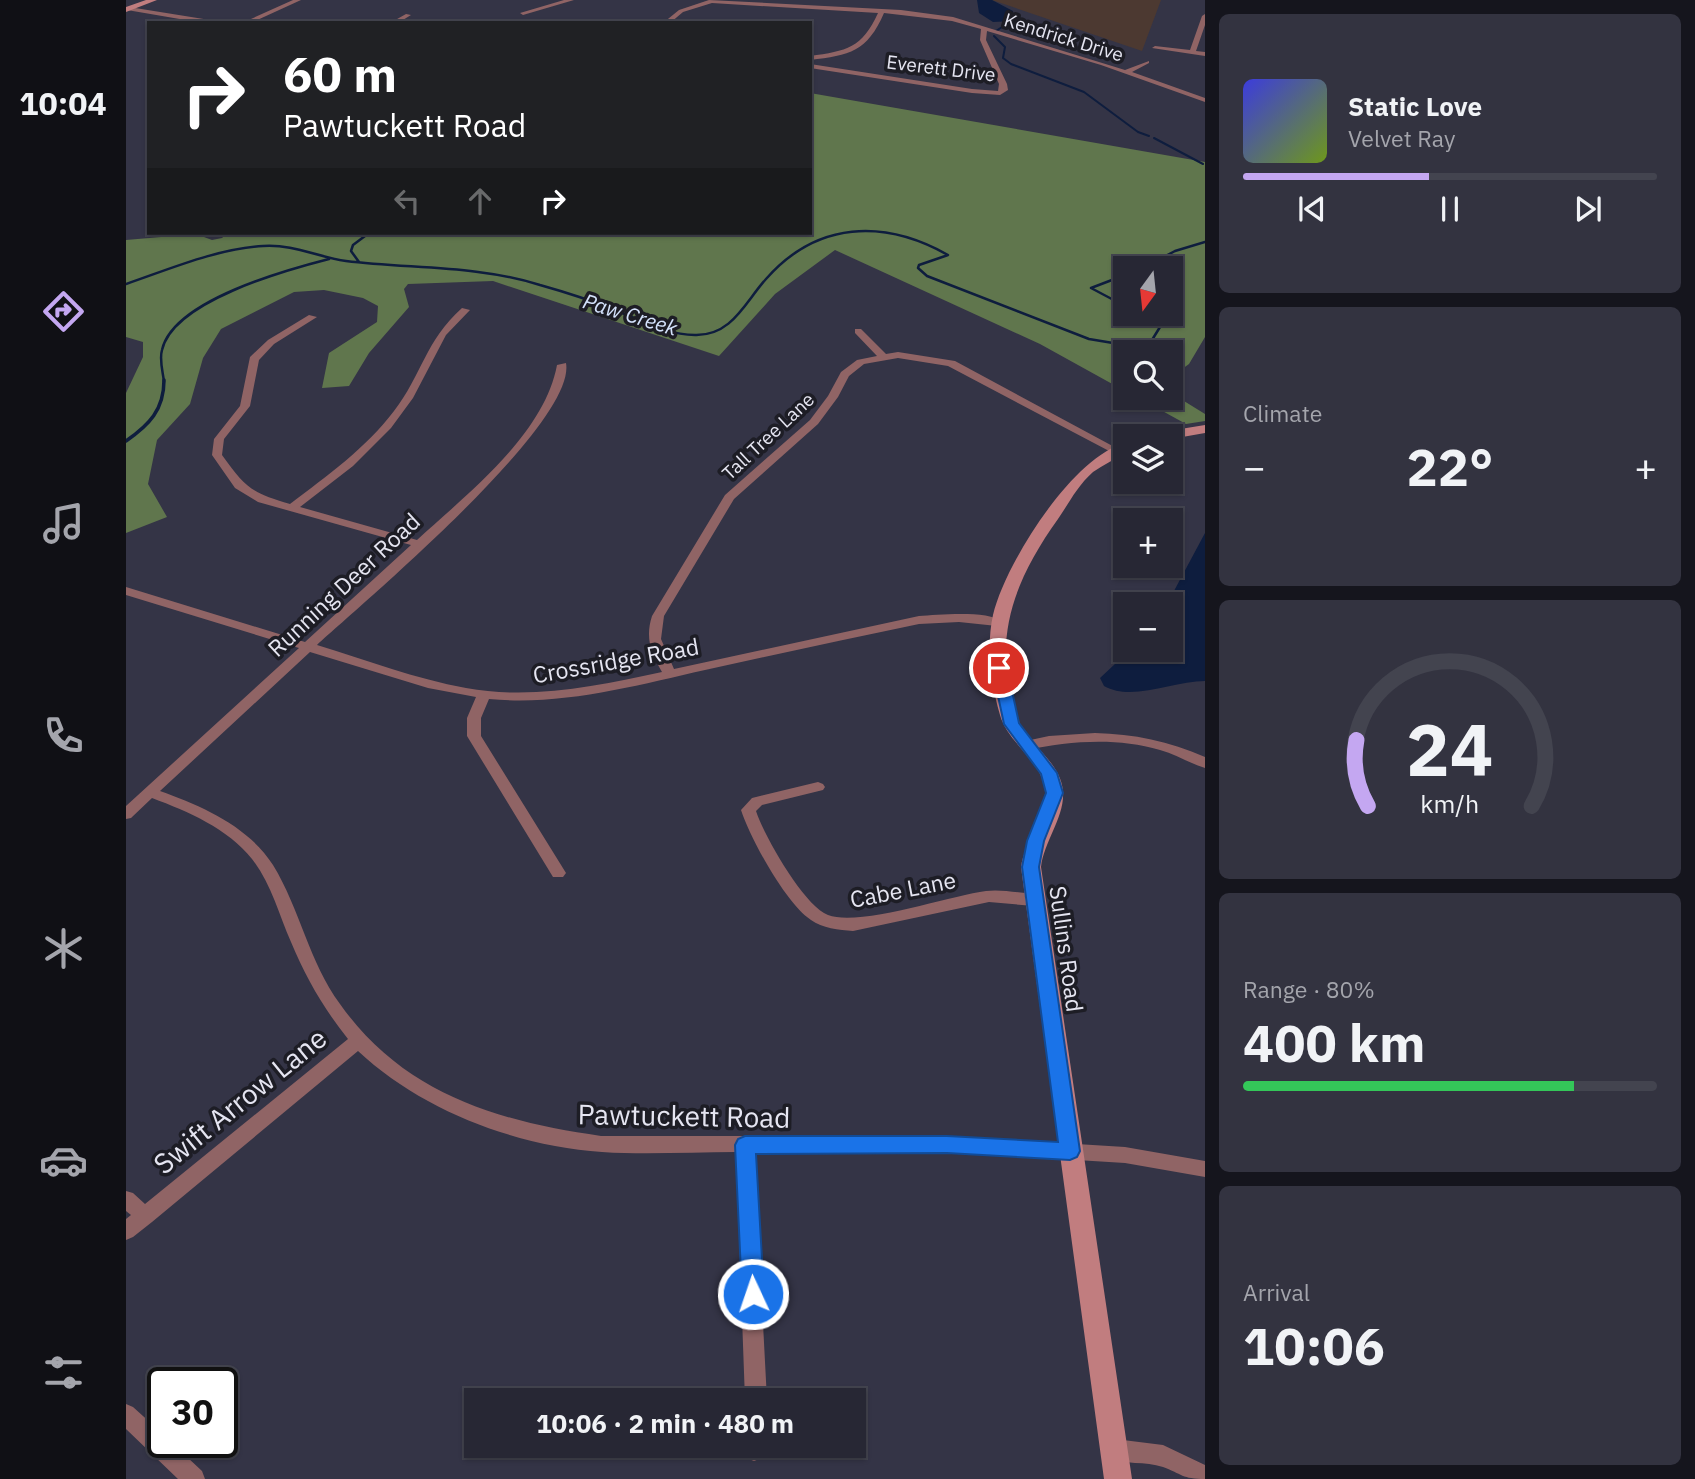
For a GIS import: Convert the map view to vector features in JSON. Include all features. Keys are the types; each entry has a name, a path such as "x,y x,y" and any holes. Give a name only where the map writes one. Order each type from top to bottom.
{"street":[{"path":"127,10 153,0"},
{"path":"250,21 298,0"},
{"path":"523,13 571,0"},
{"name":"Kendrick Drive","path":"668,21 681,11 711,1 882,11 947,18 1126,72 1205,100"},
{"path":"127,10 202,21"},
{"path":"812,58 846,52 865,43 882,11"},
{"path":"397,21 408,16"},
{"path":"1192,53 1205,16"},
{"name":"Everett Drive","path":"812,66 972,92 1000,93 1004,90 1003,84 983,40 984,29"},
{"path":"1155,48 1205,54"},
{"path":"1126,72 1147,62"},
{"path":"292,508 342,471 387,426 407,400 436,340 466,310"},
{"path":"312,317 271,342 254,359 245,406 223,432 216,450 230,477 262,500 419,544"},
{"path":"858,331 882,356"},
{"name":"Tall Tree Lane","path":"670,674 655,647 653,630 658,615 719,511 742,483 814,422 848,370 882,356 921,356 951,363 1113,444"},
{"name":"Running Deer Road","path":"126,814 489,480 551,397 560,382 562,365"},
{"path":"1183,433 1205,429"},
{"name":"Sullins Road","path":"1113,453 1089,469 1076,482 1012,580 997,622 997,652 1006,707 1012,724 1049,773 1055,793 1032,853 1034,900 1118,1479"},
{"name":"Crossridge Road","path":"126,591 433,685 483,696 520,699 564,696 919,620 959,618 997,622"},
{"path":"483,696 474,718 474,736 558,873"},
{"path":"1026,745 1062,738 1124,738 1167,745 1205,762"},
{"name":"Cabe Lane","path":"818,787 757,802 748,810 792,890 802,904 816,916 853,925 989,896 1034,900"},
{"name":"Pawtuckett Road","path":"149,792 193,808 223,824 258,854 273,879 318,981 334,1009 358,1041 418,1090 452,1108 515,1129 601,1144 947,1144 1125,1155 1205,1169"},
{"name":"Swift Arrow Lane","path":"126,1231 358,1041"},
{"path":"745,1145 756,1388"},
{"path":"126,1199 145,1216"},
{"path":"126,1414 194,1479"},
{"path":"1115,1450 1163,1456 1205,1476"}],"shaded area":[{"path":"992,0 1161,0 1142,51"}],"green space":[{"path":"812,93 1205,162 1205,337 1189,364 1183,368 1183,340 1113,340 1113,384 1040,344 835,250 775,294 719,356 493,281 408,284 404,289 409,307 369,353 349,386 322,388 329,353 377,322 378,306 363,298 324,290 294,292 221,329 203,358 190,404 157,440 148,484 167,517 126,533 126,393 143,357 143,342 126,337 126,240 199,235 212,240 225,235 812,235"},
{"path":"1183,400 1205,414 1205,421 1186,424 1161,410 1183,410"}],"water":[{"path":"977,0 992,0 1013,11 1014,21 993,22 979,13"},
{"path":"1205,533 1205,681 1127,692 1104,686 1100,678 1117,662 1183,662 1183,592 1173,592"}],"waterway":[{"path":"996,31 1005,25 1003,21"},
{"path":"994,36 1005,47 1003,58 1011,64 1084,92 1138,132 1149,136"},
{"path":"1154,138 1203,164"},
{"name":"Paw Creek","path":"126,284 211,255 245,248 274,246 346,261 468,271 516,279 559,290 664,330 695,335 708,334 728,324 766,279 786,260 807,246 829,236 876,231 900,235 948,255 919,265 918,268 927,276 1089,339 1125,345 1152,340 1159,326"},
{"path":"359,262 351,251 353,245 366,235"},
{"name":"Paw Creek","path":"1166,256 1205,242"},
{"path":"164,381 162,350 171,332 187,317 234,290 329,259"},
{"name":"Paw Creek","path":"1113,280 1091,288 1113,300"},
{"path":"126,441 154,416 161,400 164,381"}],"route":[{"path":"753,1294 745,1145 947,1144 1070,1151 1031,867 1035,841 1049,813 1055,793 1049,773 1022,741 1012,724 999,668"}]}
